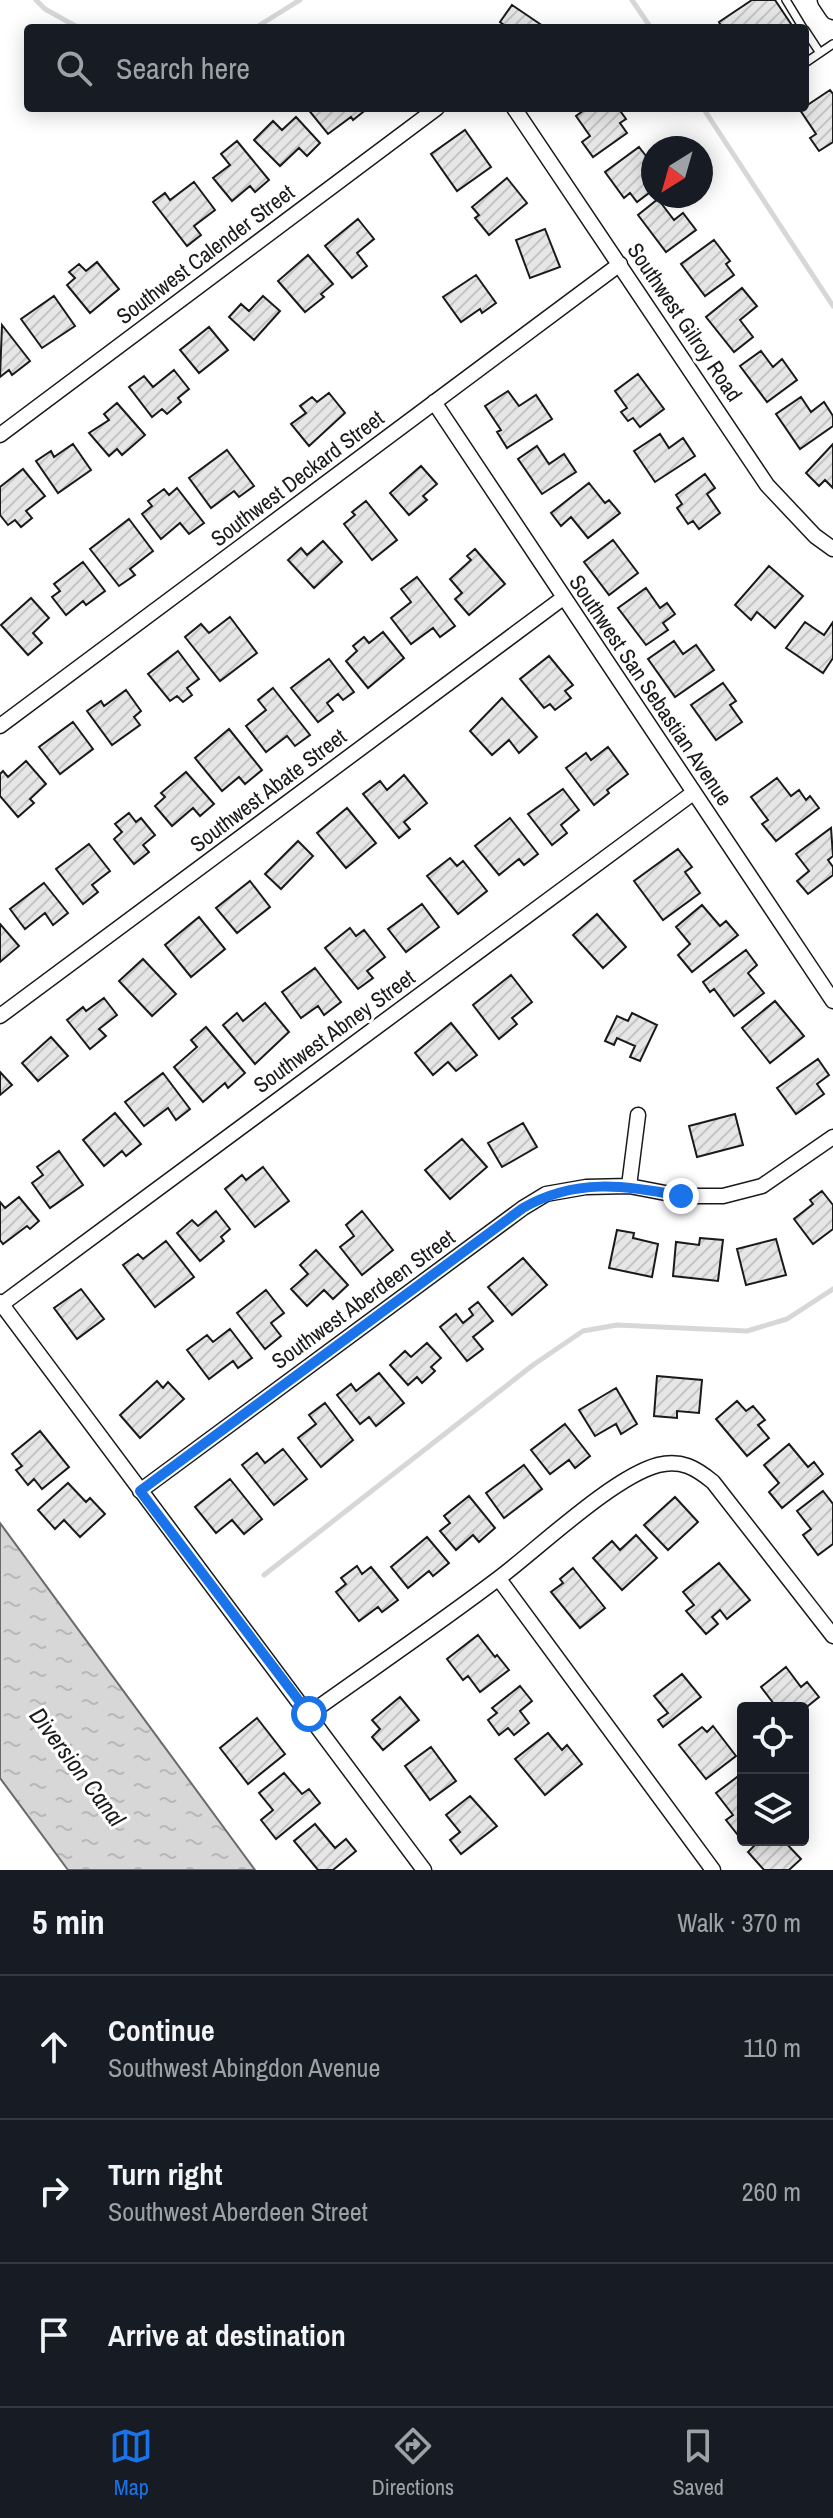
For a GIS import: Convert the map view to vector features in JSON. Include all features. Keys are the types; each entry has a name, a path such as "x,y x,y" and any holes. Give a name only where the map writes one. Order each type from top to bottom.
{"street":[{"path":"825,0 833,12"},
{"name":"Southwest Calender Street","path":"0,435 432,112"},
{"name":"Southwest Gilroy Road","path":"517,112 767,485 815,536 833,549"},
{"name":"Southwest Deckard Street","path":"0,726 620,264"},
{"name":"Southwest San Sebastian Avenue","path":"434,402 833,1001"},
{"name":"Southwest Abate Street","path":"0,1016 563,598"},
{"name":"Southwest Abney Street","path":"1,1303 693,793"},
{"path":"629,1186 638,1115"},
{"name":"Southwest Aberdeen Street","path":"140,1491 546,1194 586,1187 629,1186 681,1196 723,1196 762,1186 833,1137"},
{"path":"1,1303 424,1870"},
{"path":"309,1714 499,1579 630,1478 662,1464 689,1465 713,1482 833,1636"},
{"path":"499,1579 713,1870"}],"lane":[{"path":"786,0 801,24"},
{"path":"809,36 820,53"},
{"path":"809,60 833,44"}],"water":[{"name":"Diversion Canal","path":"0,1523 255,1870 68,1870 0,1778"}],"building":[{"path":"752,0 775,0 791,24 720,24"},
{"path":"512,5 540,24 503,24 500,22"},
{"path":"830,90 833,94 833,142 819,151 810,138 816,134 801,112 809,112 809,104"},
{"path":"310,112 363,112 353,120 351,117 328,134"},
{"path":"582,112 621,112 626,119 620,123 627,133 593,157 582,142 590,136 576,116"},
{"path":"296,117 320,143 307,156 299,148 280,166 254,140 273,121 282,130"},
{"path":"465,130 491,167 457,191 431,154"},
{"path":"237,141 269,180 255,192 250,186 232,201 213,178 230,165 221,154"},
{"path":"639,147 641,199 637,202 630,193 624,198 605,172"},
{"path":"507,178 527,203 489,235 475,218 479,215 472,207"},
{"path":"194,182 215,210 194,226 201,235 187,246 153,202 165,193 170,200"},
{"path":"647,208 665,208 674,220 683,213 696,230 666,252 638,215"},
{"path":"358,219 374,239 357,253 367,266 352,278 325,246"},
{"path":"545,229 560,267 530,278 516,240"},
{"path":"714,240 730,261 726,264 734,275 705,296 681,264"},
{"path":"308,255 333,284 321,294 324,297 305,312 278,281"},
{"path":"97,262 119,289 90,313 67,285 75,278 69,272 79,264 86,271"},
{"path":"476,275 496,303 461,322 443,297"},
{"path":"742,288 757,306 740,320 753,337 734,352 706,317"},
{"path":"54,296 75,326 42,348 21,319"},
{"path":"263,296 280,311 254,340 229,317 241,304 249,311"},
{"path":"2,325 30,361 12,375 9,370 0,377"},
{"path":"209,327 228,350 199,373 180,350"},
{"path":"761,351 773,367 782,359 797,380 767,402 740,366"},
{"path":"174,370 189,389 178,398 181,402 167,414 162,409 152,417 129,387 144,376 153,387"},
{"path":"638,374 664,409 640,427 633,418 628,421 621,412 627,408 615,391"},
{"path":"508,391 519,406 536,395 552,419 507,448 497,432 501,430 485,406"},
{"path":"329,393 345,413 309,446 291,424 306,413 300,406 312,397 317,402"},
{"path":"801,397 811,412 824,402 833,416 833,426 800,449 776,414"},
{"path":"117,403 145,435 122,455 117,449 109,456 89,433 109,420 104,414"},
{"path":"660,434 669,448 683,438 695,456 655,482 634,451"},
{"path":"73,444 91,470 58,493 36,461 51,451 54,457"},
{"path":"833,444 833,488 825,480 819,486 806,473"},
{"path":"537,446 549,464 564,454 576,472 542,494 518,459"},
{"path":"227,450 254,486 239,497 234,491 211,508 189,478"},
{"path":"421,466 437,484 423,496 427,500 409,515 390,493"},
{"path":"23,469 45,496 26,511 32,518 21,527 15,520 8,525 0,515 0,487"},
{"path":"705,474 715,488 707,494 720,513 699,529 693,521 688,524 677,508 682,504 676,495"},
{"path":"589,483 605,503 609,500 620,513 588,538 571,517 561,526 551,513"},
{"path":"177,488 204,523 189,534 180,523 161,539 142,514 152,506 148,501 164,489 169,495"},
{"path":"366,501 397,540 372,560 344,524 355,515 352,512"},
{"path":"129,519 153,551 130,569 135,575 119,586 90,549"},
{"path":"613,540 638,573 609,595 584,562"},
{"path":"323,541 342,562 314,588 288,560 301,548 307,555"},
{"path":"475,549 505,584 469,615 455,599 462,593 450,579 471,560 467,556"},
{"path":"83,562 105,591 86,605 83,601 66,615 52,597 60,591 54,584"},
{"path":"769,566 803,596 775,628 757,612 751,620 735,605"},
{"path":"417,577 455,626 440,637 433,628 411,644 391,618 411,602 401,589"},
{"path":"646,588 660,608 667,603 675,614 663,623 668,630 646,645 618,608"},
{"path":"31,598 49,618 33,633 42,643 28,655 1,625"},
{"path":"230,617 257,653 220,681 185,637 201,624 209,633"},
{"path":"805,622 824,635 833,622 833,658 823,673 786,648"},
{"path":"383,632 404,658 368,688 346,661 357,651 353,646 364,637 369,643"},
{"path":"674,641 683,654 696,645 714,670 675,697 648,659"},
{"path":"178,651 199,679 187,688 192,695 183,702 177,696 170,701 148,674"},
{"path":"549,656 573,685 565,691 571,698 555,710 550,704 544,708 520,679"},
{"path":"329,659 354,692 343,700 338,694 327,703 333,711 318,722 291,688"},
{"path":"723,683 736,701 730,705 742,722 716,740 691,705"},
{"path":"273,688 310,735 295,746 287,736 266,752 246,726 266,710 258,700"},
{"path":"126,690 141,711 134,717 140,725 112,745 87,711 101,701 104,706"},
{"path":"502,698 537,737 519,753 509,740 492,755 470,731"},
{"path":"73,722 93,749 60,774 39,747"},
{"path":"229,729 262,770 245,784 239,777 222,791 195,758"},
{"path":"608,747 628,774 594,805 566,768 586,753 591,760"},
{"path":"26,761 46,784 30,799 34,803 18,817 0,796 0,774 3,771 8,777"},
{"path":"186,772 214,804 200,816 193,808 172,826 155,806 165,797 161,793"},
{"path":"404,775 427,803 404,822 410,829 399,838 363,794 380,781 387,790"},
{"path":"777,778 791,796 799,790 806,800 810,796 819,808 776,841 762,824 768,820 751,797"},
{"path":"563,789 579,810 561,825 567,833 552,845 528,814"},
{"path":"347,808 376,843 346,868 317,833"},
{"path":"129,813 136,822 141,818 155,835 143,845 149,852 134,864 114,839 122,832 115,824"},
{"path":"510,818 538,854 524,865 519,859 499,875 475,846"},
{"path":"831,828 833,856 828,860 833,867 833,875 808,894 797,881 809,871 796,854"},
{"path":"298,841 313,856 281,889 265,874"},
{"path":"89,844 110,871 92,885 98,892 83,904 56,869"},
{"path":"678,849 692,867 685,872 700,893 663,920 634,881"},
{"path":"450,858 457,866 463,861 487,891 458,914 427,876"},
{"path":"250,881 270,907 237,933 216,908"},
{"path":"44,883 68,913 53,925 45,913 25,929 10,909"},
{"path":"422,904 439,927 406,952 388,929"},
{"path":"702,905 720,926 726,921 738,935 692,972 678,955 690,944 676,927"},
{"path":"597,914 626,947 603,968 573,935"},
{"path":"199,917 225,949 191,977 165,945"},
{"path":"0,924 19,946 0,962"},
{"path":"350,928 356,936 364,930 385,957 367,971 373,978 358,989 325,948"},
{"path":"746,950 757,965 748,973 764,993 734,1016 714,989 710,992 703,982"},
{"path":"143,959 176,994 152,1016 119,981"},
{"path":"315,968 341,1002 324,1015 318,1006 301,1018 282,992"},
{"path":"511,975 532,1002 512,1018 517,1024 499,1039 473,1005"},
{"path":"104,998 117,1015 99,1029 106,1036 90,1049 67,1020 83,1007 86,1011"},
{"path":"775,1001 804,1036 770,1063 742,1028"},
{"path":"265,1003 289,1032 255,1064 223,1025 237,1013 243,1021"},
{"path":"632,1013 657,1025 640,1061 630,1057 635,1046 617,1038 614,1045 605,1041 617,1016 628,1021"},
{"path":"451,1023 477,1055 456,1071 448,1062 433,1075 415,1053"},
{"path":"206,1027 245,1073 228,1088 225,1083 203,1102 174,1067 197,1047 191,1040"},
{"path":"51,1037 68,1056 38,1081 22,1063"},
{"path":"818,1059 829,1075 817,1084 824,1094 796,1114 777,1088"},
{"path":"0,1072 12,1085 0,1095"},
{"path":"163,1073 190,1109 176,1120 168,1108 144,1126 125,1102"},
{"path":"115,1113 141,1144 126,1156 122,1151 104,1166 83,1140"},
{"path":"735,1114 743,1145 697,1157 689,1126"},
{"path":"523,1123 537,1147 502,1167 488,1143"},
{"path":"462,1139 487,1167 450,1199 425,1170"},
{"path":"59,1151 83,1185 50,1208 32,1183 43,1175 37,1167"},
{"path":"263,1167 289,1201 255,1227 225,1189 242,1175 246,1180"},
{"path":"822,1191 833,1205 833,1229 813,1244 794,1219 813,1204 810,1200"},
{"path":"19,1197 39,1221 3,1244 0,1240 0,1202 5,1208"},
{"path":"216,1211 230,1229 221,1237 224,1241 200,1261 177,1233 192,1220 198,1226"},
{"path":"362,1211 393,1250 362,1275 340,1247 354,1236 346,1225"},
{"path":"617,1230 634,1233 633,1238 658,1244 652,1277 609,1268"},
{"path":"700,1238 723,1240 718,1281 673,1276 676,1242 699,1245"},
{"path":"776,1239 786,1275 746,1285 737,1249"},
{"path":"166,1241 194,1277 155,1307 123,1265 138,1254 143,1259"},
{"path":"316,1250 348,1285 333,1299 324,1290 307,1306 291,1289 308,1274 300,1265"},
{"path":"523,1258 547,1285 512,1315 488,1287"},
{"path":"81,1289 104,1319 77,1339 54,1308"},
{"path":"266,1290 284,1313 271,1323 281,1336 265,1349 237,1313"},
{"path":"478,1302 493,1321 473,1337 483,1349 467,1361 440,1327 456,1314 463,1323 473,1315 469,1309"},
{"path":"230,1329 252,1358 238,1368 233,1361 209,1379 187,1350 207,1335 213,1342"},
{"path":"427,1343 441,1358 431,1367 435,1371 422,1383 417,1377 408,1385 390,1365 405,1351 411,1357"},
{"path":"379,1373 404,1403 376,1426 369,1417 360,1424 337,1395 351,1384 356,1391"},
{"path":"657,1376 702,1380 699,1413 677,1411 677,1418 654,1416"},
{"path":"157,1381 163,1388 168,1382 184,1399 140,1438 120,1415"},
{"path":"616,1388 637,1424 621,1434 616,1424 595,1436 579,1410"},
{"path":"737,1401 746,1411 753,1406 765,1420 758,1425 769,1438 747,1456 716,1419"},
{"path":"325,1403 353,1440 321,1467 298,1438 316,1424 309,1415"},
{"path":"565,1424 590,1456 575,1468 569,1460 550,1474 531,1450"},
{"path":"40,1431 69,1467 42,1489 34,1479 28,1485 16,1470 22,1466 12,1454"},
{"path":"789,1444 808,1467 814,1462 823,1474 782,1508 769,1492 779,1483 764,1465"},
{"path":"283,1449 307,1479 274,1505 242,1465 257,1453 265,1463"},
{"path":"524,1465 542,1489 504,1518 486,1493"},
{"path":"230,1479 262,1519 244,1534 232,1520 216,1533 195,1507"},
{"path":"68,1483 86,1502 90,1498 105,1514 80,1537 64,1520 55,1529 38,1510"},
{"path":"823,1491 833,1504 833,1544 818,1555 803,1535 811,1529 797,1511"},
{"path":"469,1496 495,1528 479,1542 473,1535 456,1550 440,1531 450,1523 444,1516"},
{"path":"675,1497 698,1522 668,1550 644,1525"},
{"path":"636,1535 657,1558 622,1590 593,1558 612,1541 620,1550"},
{"path":"427,1537 449,1563 433,1576 429,1571 408,1588 391,1567"},
{"path":"719,1563 750,1600 727,1619 720,1610 712,1617 718,1624 706,1634 686,1611 694,1605 683,1592"},
{"path":"357,1566 362,1574 371,1567 398,1600 382,1612 378,1607 359,1621 336,1592 346,1584 341,1578"},
{"path":"573,1568 605,1608 580,1628 551,1592 563,1583 560,1579"},
{"path":"478,1635 509,1670 480,1692 468,1676 463,1680 447,1659"},
{"path":"786,1667 801,1687 807,1682 819,1697 809,1705 809,1702 772,1702 761,1687"},
{"path":"682,1674 701,1697 663,1727 658,1720 668,1713 654,1696"},
{"path":"520,1686 532,1701 520,1711 529,1723 514,1735 508,1728 499,1735 488,1720 497,1713 492,1708"},
{"path":"400,1697 419,1720 383,1750 372,1737 380,1729 372,1720"},
{"path":"257,1718 285,1754 248,1784 220,1748"},
{"path":"713,1726 736,1756 706,1779 679,1745 702,1727 707,1732"},
{"path":"548,1733 562,1750 567,1745 582,1764 545,1795 515,1759"},
{"path":"431,1747 456,1781 430,1800 405,1766"},
{"path":"284,1773 302,1794 309,1789 320,1803 276,1839 261,1820 273,1810 259,1793"},
{"path":"737,1777 737,1834 726,1820 733,1815 716,1793"},
{"path":"470,1796 497,1826 461,1854 450,1840 460,1832 446,1815"},
{"path":"315,1824 335,1848 346,1839 356,1851 333,1870 318,1870 294,1841"},
{"path":"754,1846 789,1846 801,1859 789,1870 764,1870 748,1852"}],"waterway":[{"path":"36,0 45,9 72,24"},
{"path":"261,24 300,0"},
{"path":"632,0 648,24"},
{"path":"706,112 833,306"},
{"path":"264,1575 533,1365 583,1331 617,1325 747,1331 787,1319 833,1289"}],"route":[{"path":"309,1714 140,1491 546,1194 586,1187 629,1186 681,1196"}]}
